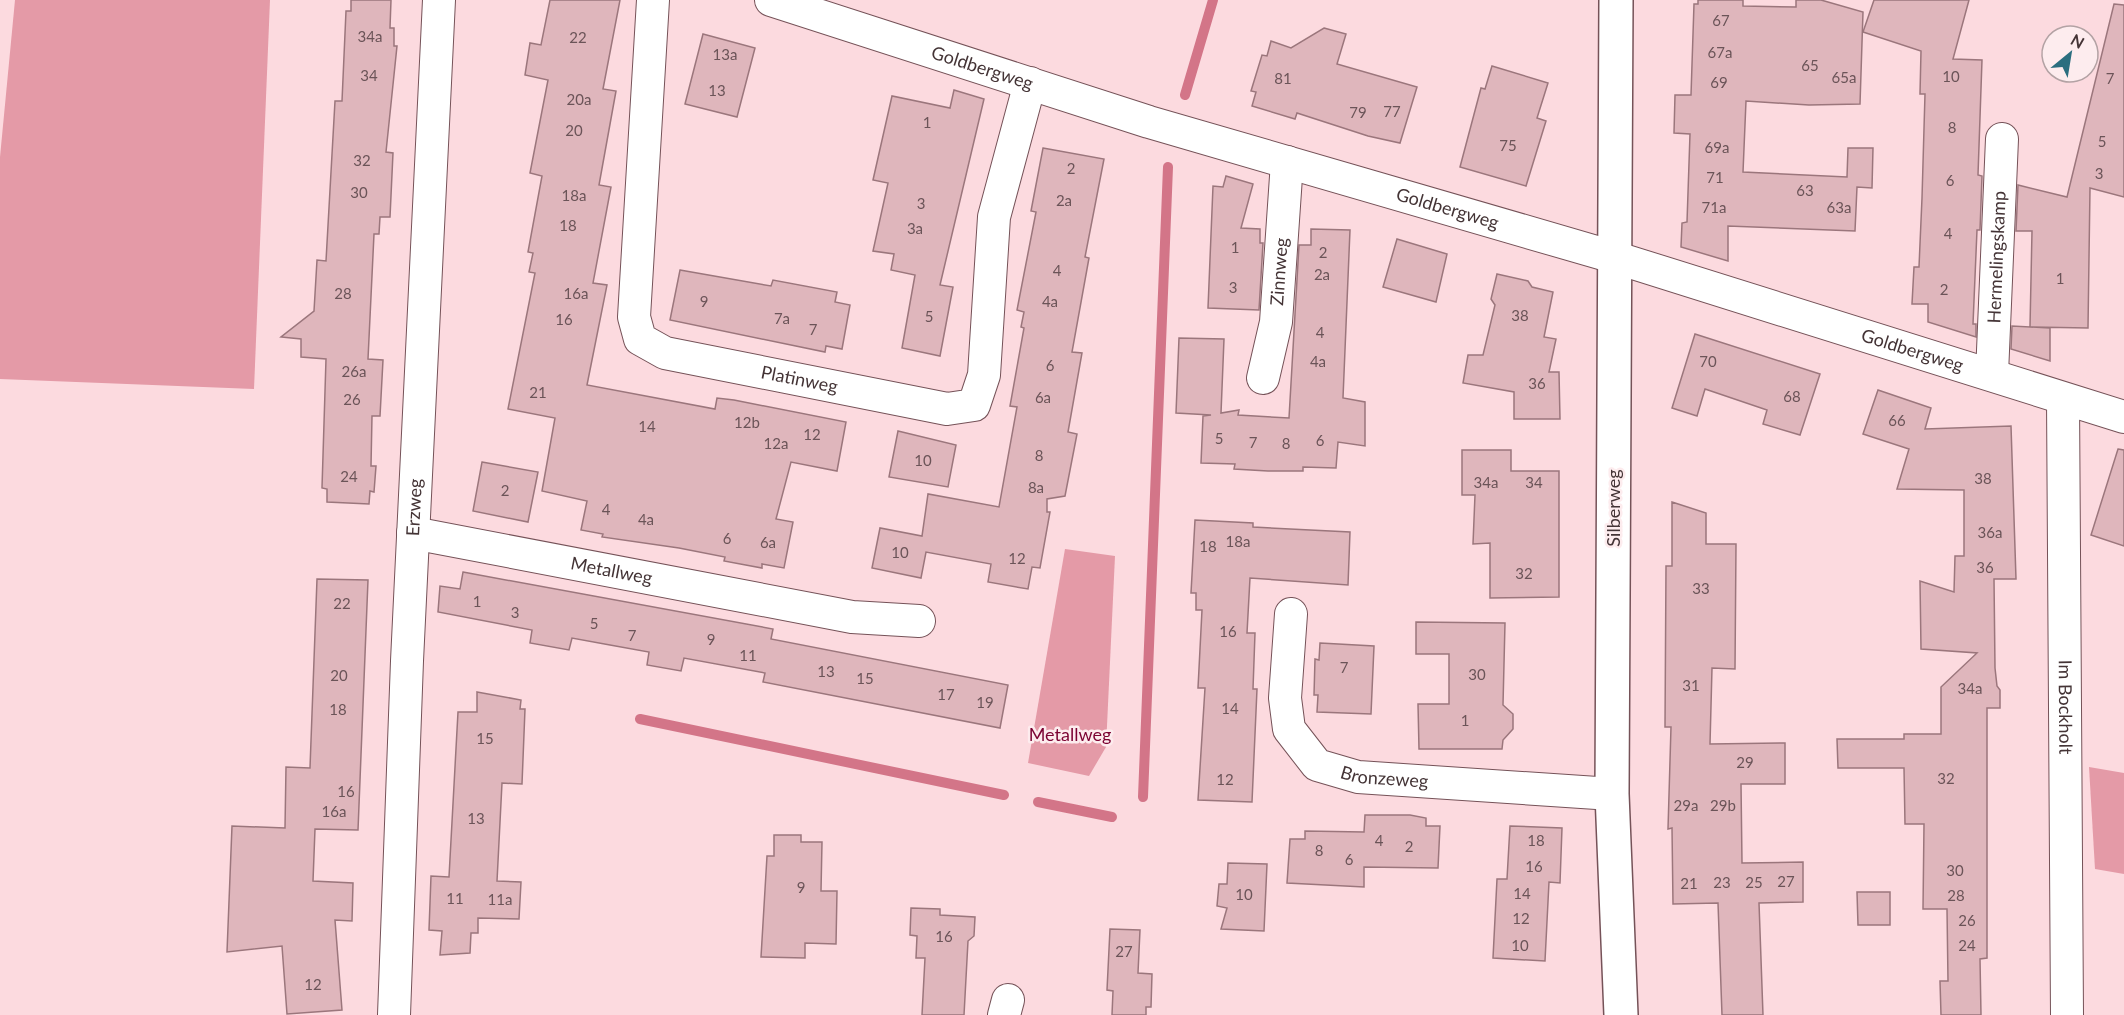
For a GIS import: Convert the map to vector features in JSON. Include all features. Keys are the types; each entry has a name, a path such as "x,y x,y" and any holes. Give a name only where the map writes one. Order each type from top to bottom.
{"street":[{"name":"Erzweg","path":"394,1015 413,533 439,0"},
{"name":"Platinweg","path":"653,0 634,317 640,339 665,353 947,409 974,405 984,375 994,217 1030,83"},
{"name":"Goldbergweg","path":"771,0 1149,122 1617,258 2124,417"},
{"name":"Silberweg","path":"1616,0 1617,258 1612,794 1621,1015"},
{"name":"Hermelingskamp","path":"1992,374 2002,139"},
{"name":"Zinnweg","path":"1263,378 1276,322 1287,162"},
{"name":"Im Bockholt","path":"2063,399 2067,1015"},
{"name":"Metallweg","path":"413,533 852,617 919,621"},
{"name":"Bronzeweg","path":"1291,614 1286,698 1289,729 1317,765 1358,777 1612,794"}],"green space":[{"path":"15,0 270,0 254,389 0,379 0,157"},
{"name":"Metallweg","path":"1065,549 1115,556 1106,747 1089,776 1028,763"},
{"path":"2089,767 2124,773 2124,874 2095,869"}],"building":[{"path":"351,0 391,0 390,28 394,28 394,46 397,46 386,152 393,153 390,217 380,217 379,234 374,234 368,359 383,360 380,416 372,416 371,466 376,466 374,492 370,491 369,504 327,502 327,489 322,488 326,359 301,357 301,339 281,337 314,311 317,260 326,261 335,101 342,101 346,11 351,11"},
{"path":"550,0 620,0 603,89 616,91 599,185 611,187 593,283 607,285 587,385 715,409 717,398 734,400 846,422 837,471 791,462 776,519 793,522 784,568 762,564 762,568 724,561 725,557 602,537 603,534 581,530 587,501 542,491 555,418 508,409 535,273 529,272 533,253 528,252 542,176 530,173 548,80 525,75 530,43 541,45"},
{"path":"1698,0 1743,0 1743,6 1796,7 1796,0 1821,0 1863,12 1860,104 1809,105 1746,101 1743,172 1847,177 1848,148 1873,148 1872,188 1857,187 1855,231 1728,226 1728,261 1681,247 1682,223 1687,222 1690,134 1674,133 1675,95 1691,95 1694,4 1698,4"},
{"path":"1874,0 1969,0 1953,59 1982,60 1978,175 1982,176 1973,324 1976,324 1976,337 1928,322 1928,304 1912,304 1914,267 1919,267 1922,198 1925,94 1920,94 1921,51 1863,32"},
{"path":"2114,4 2124,5 2124,197 2090,188 2088,328 2030,327 2032,231 2016,231 2018,185 2067,197 2095,84 2100,84 2100,61"},
{"path":"1324,28 1346,34 1337,64 1417,87 1400,143 1368,136 1297,113 1295,119 1252,106 1256,92 1251,91 1262,55 1267,56 1271,41 1291,48"},
{"path":"703,34 755,48 737,117 685,104"},
{"path":"1492,66 1548,83 1537,118 1546,121 1526,186 1460,167 1481,88 1485,89"},
{"path":"954,90 984,99 940,285 953,287 940,356 902,348 915,275 891,270 894,254 873,251 888,183 873,180 892,96 950,108"},
{"path":"1043,148 1104,159 1085,257 1089,258 1072,352 1082,353 1068,432 1077,434 1065,496 1047,499 1047,512 1050,512 1040,568 1032,567 1028,589 988,582 991,564 926,552 921,578 872,568 880,528 922,536 928,494 999,507 1017,407 1010,406 1024,328 1021,327 1024,312 1017,310 1036,212 1031,211"},
{"path":"1226,176 1253,184 1241,228 1260,229 1260,243 1263,243 1259,310 1208,308 1213,186 1223,187"},
{"path":"1311,229 1350,230 1343,398 1365,402 1365,446 1338,442 1336,468 1303,467 1303,471 1268,471 1234,469 1235,464 1201,463 1203,416 1211,415 1176,413 1179,338 1224,339 1221,413 1239,410 1238,415 1289,418 1299,245 1311,245"},
{"path":"1397,239 1447,254 1436,302 1383,287"},
{"path":"680,270 771,286 773,280 837,292 835,302 850,305 842,349 826,346 825,352 670,320"},
{"path":"1497,274 1528,281 1532,287 1553,292 1544,337 1556,339 1549,372 1559,372 1560,419 1514,419 1514,392 1463,383 1468,355 1483,355 1495,305 1491,299"},
{"path":"2012,326 2050,328 2050,361 2011,349"},
{"path":"1695,334 1820,374 1800,435 1763,424 1767,410 1705,389 1697,416 1672,408"},
{"path":"1878,390 1931,408 1925,429 2011,426 2016,579 1994,579 1995,668 1997,686 2000,690 2000,708 1987,708 1987,958 1980,959 1981,1015 1941,1015 1940,981 1948,981 1947,909 1923,909 1924,824 1905,824 1904,768 1838,768 1837,739 1904,739 1904,734 1941,734 1941,687 1977,653 1921,649 1920,581 1954,592 1955,556 1964,556 1964,490 1897,489 1909,449 1863,434"},
{"path":"898,431 956,445 948,487 889,477"},
{"path":"2118,449 2124,450 2124,546 2091,535"},
{"path":"1462,450 1511,450 1511,471 1559,471 1559,597 1490,598 1490,543 1473,544 1475,495 1462,495"},
{"path":"482,462 538,472 528,522 473,511"},
{"path":"1672,502 1706,513 1706,544 1736,544 1735,669 1712,668 1710,744 1785,743 1785,784 1741,784 1742,863 1803,862 1803,902 1759,903 1763,1015 1722,1015 1718,903 1673,904 1672,828 1668,829 1671,727 1665,727 1666,566 1672,566"},
{"path":"1195,520 1253,523 1253,527 1350,532 1348,585 1250,578 1247,633 1255,633 1253,689 1257,689 1252,802 1198,800 1205,688 1198,688 1202,610 1196,610 1196,593 1191,593"},
{"path":"463,572 773,629 771,639 1008,685 1000,728 763,682 765,673 684,658 681,671 647,665 649,652 572,638 569,650 530,643 532,630 438,612 440,586 460,589"},
{"path":"317,579 368,580 358,830 315,829 313,881 353,883 352,921 335,920 342,1010 287,1014 282,946 227,952 232,826 285,828 286,767 310,768"},
{"path":"1416,622 1505,623 1503,705 1513,714 1513,729 1503,740 1502,749 1419,749 1418,704 1449,704 1449,654 1416,654"},
{"path":"1320,643 1374,646 1371,714 1317,712 1318,695 1314,695 1315,659 1319,660"},
{"path":"477,692 521,700 520,709 525,709 522,784 502,783 497,881 521,882 519,919 478,918 478,933 471,933 470,953 440,955 442,931 429,930 431,876 449,877 458,712 477,712"},
{"path":"1365,815 1410,815 1426,818 1426,826 1440,826 1438,868 1364,867 1364,887 1287,883 1290,839 1305,839 1305,831 1364,832"},
{"path":"1510,826 1562,828 1560,883 1549,882 1545,961 1493,958 1497,879 1507,879"},
{"path":"774,835 801,835 801,842 822,842 821,891 837,891 836,944 805,943 805,958 761,957 767,856 774,856"},
{"path":"1228,863 1267,864 1264,931 1221,929 1227,908 1217,906 1219,884 1227,884"},
{"path":"1857,892 1890,892 1890,925 1858,925"},
{"path":"911,908 940,909 940,915 975,917 974,936 968,941 964,1015 922,1015 925,958 916,958 917,936 910,935"},
{"path":"1110,929 1140,930 1138,973 1152,974 1151,1007 1146,1007 1146,1015 1112,1015 1113,991 1107,990"}],"waterway":[{"path":"1185,95 1213,0"},
{"path":"1143,797 1168,167"},
{"path":"640,719 1004,795"},
{"path":"1038,802 1112,817"}]}
